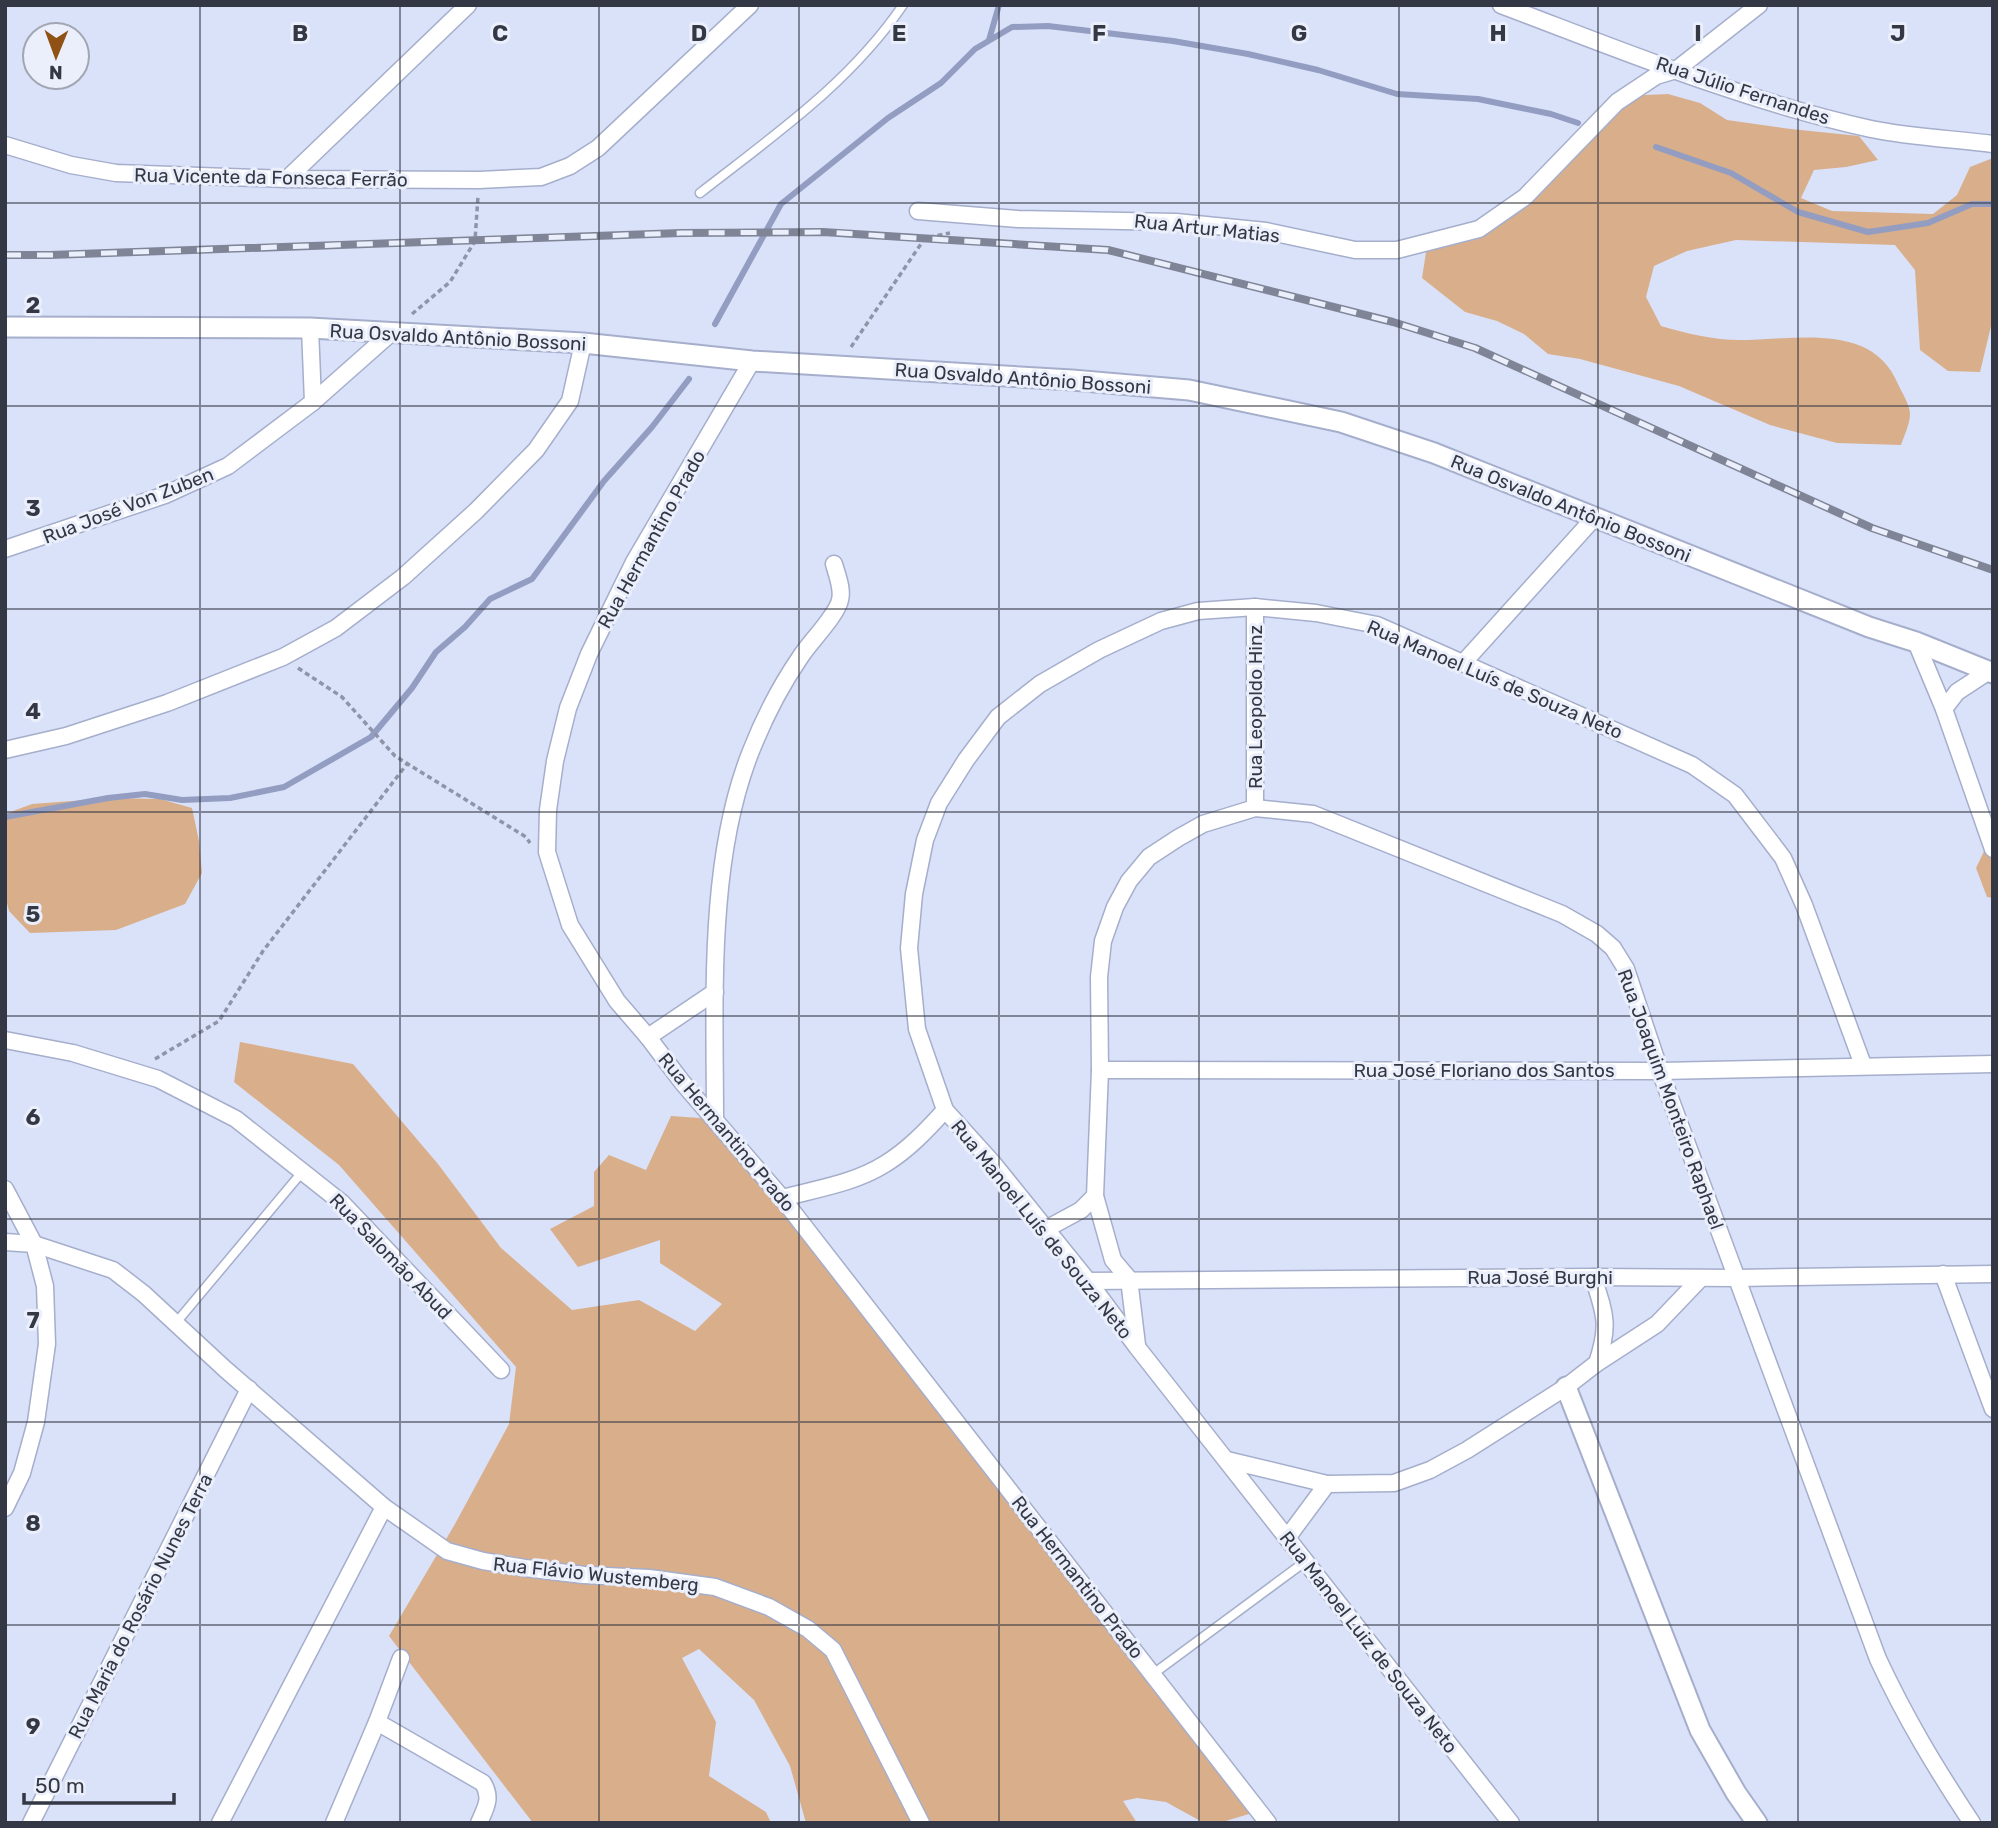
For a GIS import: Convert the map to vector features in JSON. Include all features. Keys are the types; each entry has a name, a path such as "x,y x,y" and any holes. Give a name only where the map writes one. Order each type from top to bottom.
{"street":[{"path":"287,179 468,5"},
{"name":"Rua Vicente da Fonseca Ferrão","path":"5,145 71,165 116,173 287,179 479,180 541,177 570,166 598,148 750,5"},
{"name":"Rua Júlio Fernandes","path":"1501,5 1676,71 1770,102 1873,129 1993,144"},
{"name":"Rua Artur Matias","path":"918,211 1018,219 1176,222 1266,231 1355,250 1397,250 1479,229 1525,197 1617,102 1656,76 1676,71 1759,5"},
{"name":"Rua Osvaldo Antônio Bossoni","path":"5,327 310,328 391,332 583,343 752,361 1189,390 1341,422 1434,453 1869,628 1916,642 1991,672"},
{"path":"310,328 313,402"},
{"name":"Rua José Von Zuben","path":"5,549 35,541 195,483 228,466 313,402 391,332"},
{"path":"5,751 66,736 167,703 283,657 336,628 403,577 476,511 536,450 570,401 583,343"},
{"name":"Rua Hermantino Prado","path":"752,361 628,573 589,654 572,697 555,761 548,810 547,852 561,900 570,925 617,1001 682,1082 782,1198 1268,1823"},
{"path":"1464,662 1595,517"},
{"path":"715,1119 715,951 723,862 737,796 751,751 777,697 800,657 840,604 841,592 834,564"},
{"name":"Rua Manoel Luís de Souza Neto","path":"1227,1460 1088,1281 992,1162 945,1110 917,1029 909,948 914,894 925,840 939,803 966,760 998,717 1040,684 1099,650 1161,621 1198,611 1255,607 1316,613 1377,625 1692,765 1735,795 1765,830 1783,858 1804,905 1863,1065"},
{"name":"Rua Leopoldo Hinz","path":"1255,607 1255,808"},
{"path":"1916,642 1944,709 1993,849"},
{"path":"1944,709 1957,692 1991,672"},
{"name":"Rua Joaquim Monteiro Raphael","path":"1129,1279 1113,1260 1095,1196 1100,1070 1098,977 1103,941 1115,907 1129,881 1149,857 1203,824 1255,808 1313,814 1562,914 1597,934 1614,948 1626,970 1660,1071 1878,1658 1902,1711 1972,1823"},
{"path":"648,1037 715,992"},
{"name":"Rua Salomão Abud","path":"5,1040 73,1053 158,1079 236,1119 342,1203 501,1370"},
{"name":"Rua José Floriano dos Santos","path":"1100,1070 1660,1071 1863,1065 1993,1065"},
{"path":"782,1198 840,1183 884,1165 919,1138 945,1110"},
{"path":"5,1189 34,1244 44,1286 47,1344 36,1422 22,1473 5,1508"},
{"path":"1046,1229 1081,1210 1095,1196"},
{"name":"Rua Flávio Wustemberg","path":"5,1242 34,1244 113,1270 144,1294 248,1390 384,1507 447,1551 483,1562 584,1575 649,1578 715,1587 769,1607 808,1629 833,1650 921,1823"},
{"path":"1943,1274 1993,1409"},
{"name":"Rua José Burghi","path":"1088,1281 1993,1274"},
{"path":"1593,1277 1606,1316 1604,1341 1597,1363"},
{"path":"1227,1460 1326,1484 1394,1483 1430,1470 1467,1450 1566,1387 1657,1324 1701,1278"},
{"path":"1129,1279 1137,1347"},
{"path":"1566,1387 1700,1730 1736,1793 1758,1823"},
{"name":"Rua Maria do Rosário Nunes Terra","path":"31,1823 248,1390"},
{"name":"Rua Manoel Luiz de Souza Neto","path":"1227,1460 1511,1823"},
{"path":"1287,1538 1326,1484"},
{"path":"220,1823 384,1507"},
{"path":"334,1823 401,1658"},
{"path":"377,1722 483,1783 489,1799 479,1823"}],"lane":[{"path":"700,193 810,108 870,47 903,5"},
{"path":"175,1324 303,1171"},
{"path":"1153,1674 1306,1561"}],"path":[{"path":"391,332 450,282 475,241 479,180"},
{"path":"838,366 925,238 952,233"},
{"path":"283,657 342,697 395,756 526,837 532,848"},
{"path":"134,1071 219,1021 263,951 407,764"}],"shaded area":[{"path":"1668,94 1700,103 1727,120 1859,136 1878,160 1814,170 1801,198 1832,211 1933,214 1957,195 1970,167 1993,158 1993,318 1980,372 1948,371 1920,350 1915,270 1895,245 1736,240 1687,251 1654,266 1646,297 1661,326 1724,339 1832,339 1853,343 1871,351 1886,365 1909,407 1909,422 1901,445 1837,443 1770,425 1679,386 1580,359 1548,354 1524,334 1497,321 1465,312 1422,278 1427,246 1541,194 1582,147 1595,111 1624,96"},
{"path":"112,798 160,799 192,808 202,873 185,904 116,930 30,933 9,911 5,895 5,814 32,804"},
{"path":"1993,840 1993,898 1987,897 1976,868 1989,841"},
{"path":"240,1042 353,1064 438,1164 501,1248 572,1310 639,1300 695,1331 722,1304 660,1263 660,1240 578,1267 550,1229 594,1206 594,1172 609,1155 646,1170 671,1116 715,1119 1259,1811 1219,1823 1204,1823 1166,1802 1137,1798 1123,1801 1137,1823 806,1823 790,1766 754,1700 699,1649 682,1658 716,1722 709,1776 766,1812 771,1823 533,1823 389,1636 455,1524 509,1424 516,1367 339,1165 234,1082"}],"waterway":[{"path":"989,40 999,5"},
{"path":"715,324 781,204 888,118 941,83 975,49 1012,27 1048,26 1173,41 1318,70 1397,94 1478,99 1551,114 1578,123"},
{"path":"1656,147 1731,173 1798,212 1868,232 1928,223 1972,204 1993,204"},
{"path":"5,817 145,794 182,800 230,798 284,787 371,737 412,688 436,652 465,627 490,599 532,579 604,481 652,427 689,379"}],"railway":[{"path":"5,255 681,233 823,232 1108,250 1393,322 1475,348 1872,528 1993,570"}]}
